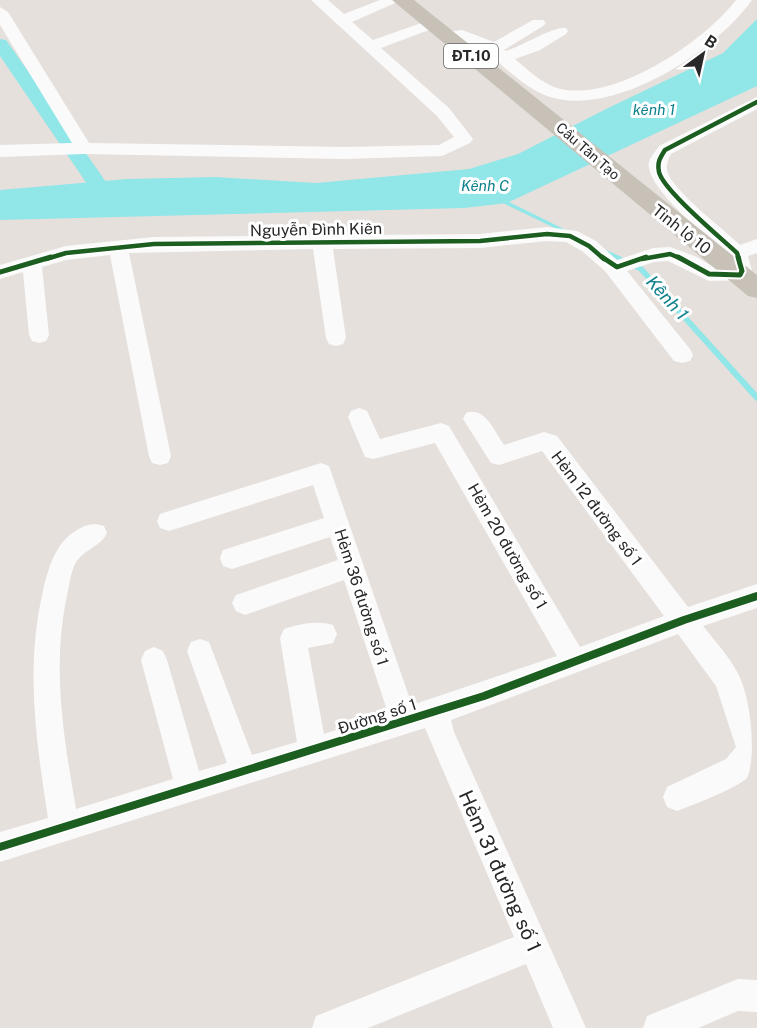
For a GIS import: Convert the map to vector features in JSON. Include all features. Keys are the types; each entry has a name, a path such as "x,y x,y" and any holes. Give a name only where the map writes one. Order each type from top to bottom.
{"main road":[{"name":"ĐT.10","path":"394,1 432,30"},
{"name":"Cầu Tân Tạo","path":"432,30 541,111 635,191"},
{"name":"Tỉnh lộ 10","path":"635,191 745,272"}],"street":[{"path":"0,151 80,148 344,153 442,150 464,139 443,112 376,44 319,0"},
{"path":"376,44 432,30 464,33 551,92 577,96 602,92 676,59 708,39 744,0"},
{"path":"346,19 394,1"},
{"path":"0,12 80,148"},
{"path":"498,54 538,22"},
{"path":"498,54 534,47 560,31"},
{"path":"745,272 670,190 659,174 658,161 665,150 757,102"},
{"name":"Nguyễn Đình Kiên","path":"0,272 66,253 154,244 480,241 547,234 570,236 589,246 618,267 682,355"},
{"path":"322,243 336,338"},
{"path":"745,272 757,246"},
{"path":"118,248 160,456"},
{"path":"618,267 653,255 670,254 690,262 709,274 745,272"},
{"path":"32,262 39,335"},
{"name":"Hẻm 20 đường số 1","path":"359,417 373,450 441,432 574,661"},
{"name":"Hẻm 12 đường số 1","path":"474,419 499,456 544,441 549,443 684,620"},
{"name":"Hẻm 36 đường số 1","path":"169,521 321,473 404,721"},
{"path":"232,558 337,524"},
{"path":"64,828 43,695 45,641 49,613 67,552 81,538 95,532"},
{"path":"245,603 351,566"},
{"name":"Đường số 1","path":"0,846 313,751 435,711 684,620 757,596"},
{"path":"677,797 735,769 751,750 728,679 684,620"},
{"path":"313,751 293,638 324,634"},
{"path":"200,651 244,772"},
{"path":"154,660 190,789"},
{"name":"Hẻm 31 đường số 1","path":"435,711 440,733 570,1028"},
{"path":"328,1028 533,945"},
{"path":"659,1028 738,995 757,996"}],"water":[{"path":"757,19 757,86 507,203 464,208 0,220 0,190 127,179 215,177 316,183 469,169 518,154 723,53"}],"waterway":[{"path":"0,44 109,201"},
{"name":"Kênh 1","path":"501,197 507,203 567,232"},
{"name":"Kênh 1","path":"602,250 641,269 757,398"}],"cycle path":[{"path":"0,272 66,253 154,244 480,241 547,234 570,236 589,246 612,266 617,267 653,255 670,254 690,262 709,274 740,275 742,271 737,253 670,190 659,174 658,161 665,150 757,102"},
{"path":"0,847 484,696 684,620 757,596"}],"water label":[{"name":"kênh 1","path":"654,110"},
{"name":"Kênh C","path":"485,186"}]}
